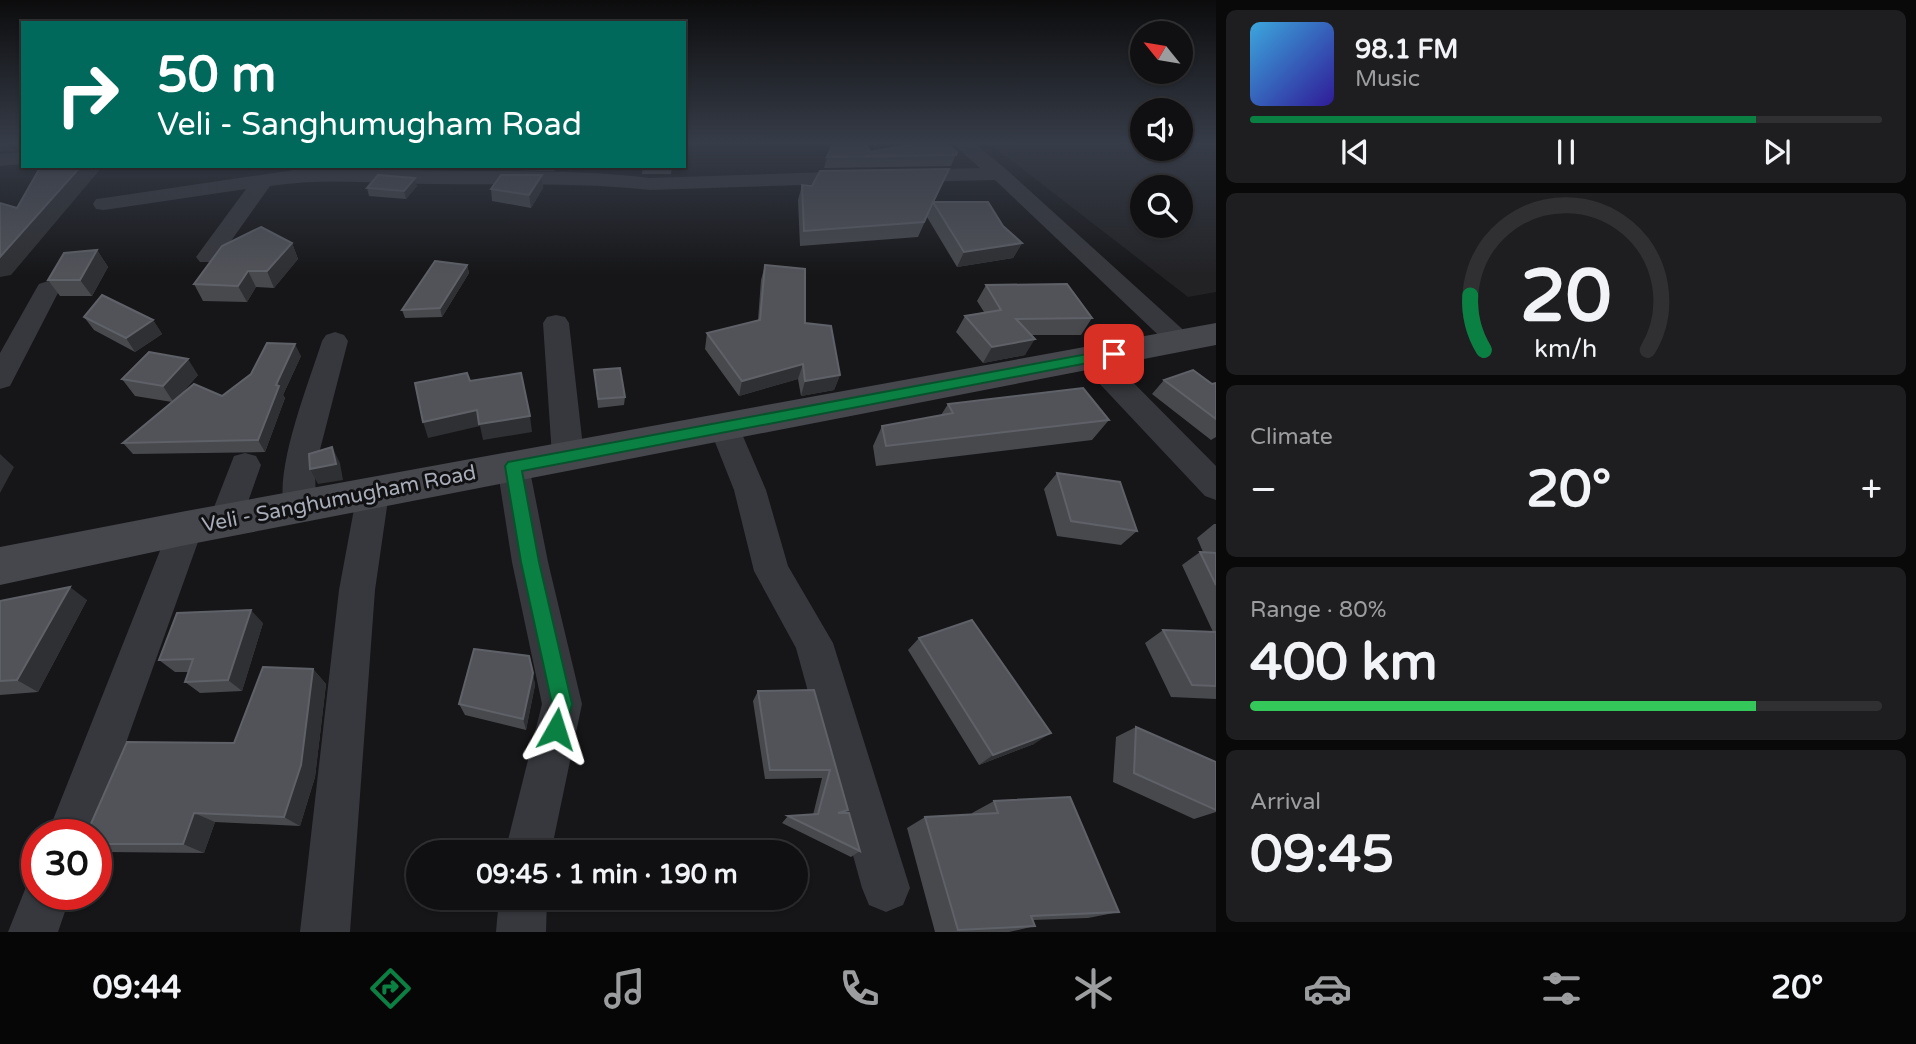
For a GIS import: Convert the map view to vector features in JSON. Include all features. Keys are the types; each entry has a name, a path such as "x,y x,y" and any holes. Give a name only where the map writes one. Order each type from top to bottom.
{"main road":[{"name":"Veli - Sanghumugham Road","path":"0,566 299,506 1198,338"}],"street":[{"path":"104,204 194,187"},
{"path":"208,257 246,187"},
{"path":"1016,187 1198,338"},
{"path":"0,379 48,289"},
{"path":"556,323 568,456"},
{"path":"299,506 299,469 335,341"},
{"path":"1092,358 1216,487"},
{"path":"724,427 750,490 772,571 814,643 886,888"},
{"path":"226,520 245,465"},
{"path":"513,466 530,562 562,704 531,840"},
{"path":"325,932 357,590 373,493"},
{"path":"76,819 186,528"},
{"path":"33,932 41,910"},
{"path":"521,932 522,910"}],"shaded area":[{"path":"1046,187 1130,187 1130,238 1193,238 1193,187 1216,187 1216,292 1188,297"}],"building":[{"path":"29,187 62,187 0,257 0,203 17,208"},
{"path":"367,187 407,187 404,191"},
{"path":"492,187 534,187 529,195"},
{"path":"802,187 940,187 924,222 804,231"},
{"path":"933,202 988,202 1003,226 1022,243 964,252"},
{"path":"261,227 292,243 267,271 248,271 238,286 194,284 222,246"},
{"path":"97,250 80,280 48,280 64,253"},
{"path":"435,261 467,265 440,308 402,310"},
{"path":"765,265 805,269 805,323 831,326 840,375 805,381 803,364 742,381 707,333 760,320"},
{"path":"1067,284 1092,318 1016,319 1035,339 992,347 965,316 1001,310 986,285"},
{"path":"102,295 153,320 126,338 84,317"},
{"path":"267,343 295,344 276,385 279,386 258,440 123,443 194,384 222,396 251,374"},
{"path":"149,352 188,359 163,386 122,379"},
{"path":"620,368 625,397 598,399 594,370"},
{"path":"1193,370 1212,384 1216,383 1216,419 1164,380"},
{"path":"467,373 470,381 521,373 530,416 479,424 477,410 423,422 415,383"},
{"path":"1083,388 1109,420 886,446 882,426 953,413 948,404"},
{"path":"332,447 336,464 310,469 309,454"},
{"path":"1057,473 1120,482 1137,531 1071,521"},
{"path":"1200,552 1216,553 1216,585"},
{"path":"70,587 17,680 0,681 0,601"},
{"path":"251,610 228,680 185,682 193,659 159,660 177,613"},
{"path":"972,620 1051,733 993,755 919,638"},
{"path":"1163,630 1216,632 1216,686 1192,685"},
{"path":"474,649 529,656 533,673 523,719 459,704"},
{"path":"263,667 313,669 301,765 284,817 194,813 183,844 112,844 112,819 93,819 127,742 234,743"},
{"path":"814,690 848,810 838,813 849,813 860,851 788,816 818,814 830,770 770,770 758,691"},
{"path":"1136,727 1216,762 1216,810 1134,773"},
{"path":"1070,797 1119,912 1031,916 1035,926 958,930 925,817 998,813 994,801"}],"route":[{"path":"556,729 562,704 530,562 513,466 1114,354"}]}
